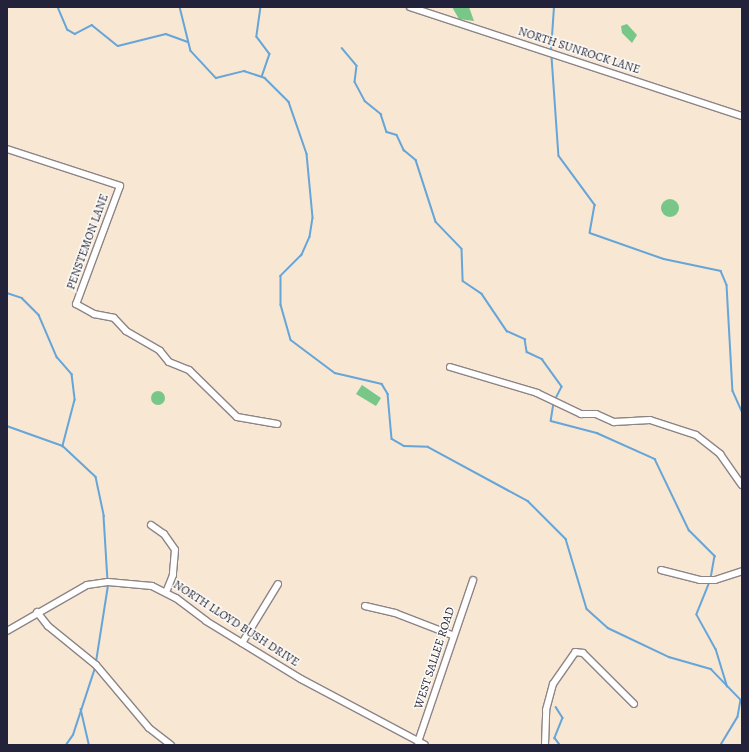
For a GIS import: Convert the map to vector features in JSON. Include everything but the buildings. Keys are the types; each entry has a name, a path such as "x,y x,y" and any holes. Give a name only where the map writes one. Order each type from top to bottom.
{"street":[{"name":"NORTH SUNROCK LANE","path":"410,7 742,116"},
{"name":"PENSTEMON LANE","path":"7,149 120,186 76,304 94,314 114,318 126,331 160,351 169,362 189,370 238,417 277,424"},
{"path":"450,367 537,393 581,414 596,414 614,422 650,420 696,435 720,454 742,484"},
{"path":"151,525 164,534 175,550 173,575 166,592"},
{"path":"660,570 700,580 715,580 742,571"},
{"name":"WEST SALLEE ROAD","path":"418,742 452,635 473,580"},
{"name":"NORTH LLOYD BUSH DRIVE","path":"7,631 79,587 96,583 136,583 166,592 242,643 425,745"},
{"path":"242,643 278,584"},
{"path":"365,606 395,613 452,635"},
{"path":"37,612 48,626 96,665 149,728 171,745"},
{"path":"545,745 548,698 558,672 575,652 583,653 634,704"}],"green space":[{"path":"452,7 469,7 474,21 459,19"},
{"path":"627,24 637,35 632,43 622,33 621,26"},
{"path":"670,199 676,202 679,208 676,214 670,217 664,214 661,208 664,202"},
{"path":"362,385 381,398 376,406 356,394"},
{"path":"158,391 163,393 165,398 163,403 158,405 153,403 151,398 153,393"}],"waterway":[{"path":"58,7 68,30 75,34 92,25 118,46 166,34 188,42"},
{"path":"180,7 191,51 216,78 244,71 265,78 289,102 307,154 313,218 310,237 302,255 281,276 281,305 291,340 335,373 382,384 388,394 392,439 404,446 428,447 528,501 566,539 587,609 608,628 669,657 711,669 741,700 738,717 721,745"},
{"path":"261,7 257,37 270,54 262,77"},
{"path":"551,51 554,7"},
{"path":"342,48 357,66 355,82 365,101 381,114 387,132 397,135 404,150 416,160 436,222 462,249 463,281 482,294 507,331 525,339 527,352 542,359 562,387 556,399"},
{"path":"552,57 559,156 595,205 590,233 664,259 721,271 727,285 733,391 742,411"},
{"path":"7,293 22,298 39,315 57,357 72,374 75,400 63,446"},
{"path":"554,403 551,421 597,433 655,459 689,530 715,556 711,578"},
{"path":"7,426 63,446 96,477 104,516 108,581"},
{"path":"710,582 697,615 716,649 727,686"},
{"path":"96,662 108,585"},
{"path":"66,745 73,735 95,668"},
{"path":"556,707 563,718 555,738 560,745"},
{"path":"81,709 89,745"}]}
